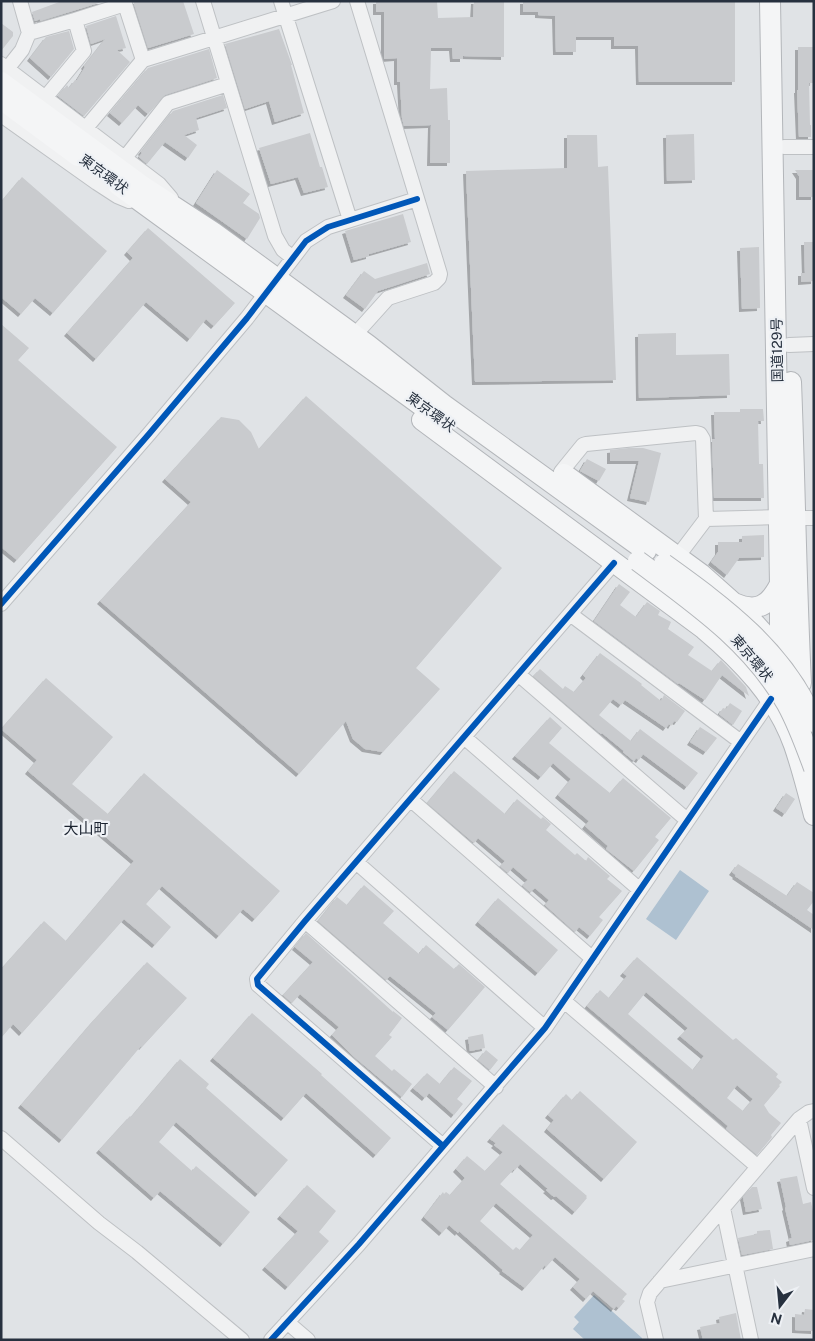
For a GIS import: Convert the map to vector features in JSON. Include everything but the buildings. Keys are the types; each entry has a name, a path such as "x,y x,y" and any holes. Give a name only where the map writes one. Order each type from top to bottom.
{"highway":[{"name":"国道129号","path":"770,1 796,518 780,584 791,667"},
{"name":"国道129号","path":"782,1 784,147 798,640 791,667"},
{"name":"東京環状","path":"3,72 141,184 213,232 271,286 296,293 368,345 642,556 748,650 786,703 796,722 814,768"},
{"name":"東京環状","path":"1,99 157,213 271,286 642,556 722,606 757,638 789,677 814,722"},
{"path":"271,286 273,312 723,644 756,679 771,699 794,744 814,815"},
{"path":"296,293 362,328 678,556 752,620 791,667 814,706"},
{"path":"734,603 756,608 772,598 780,584"},
{"name":"国道129号","path":"771,699 778,671 791,667"}],"street":[{"path":"20,1 29,33 22,50 3,72 45,98 159,184 186,215"},
{"path":"203,1 275,236 283,250 292,257"},
{"path":"281,1 345,222"},
{"path":"85,129 143,60 333,1"},
{"path":"357,1 440,274 434,283 388,298 362,328"},
{"path":"29,33 125,3 143,60"},
{"path":"45,98 83,52 84,49 75,20"},
{"path":"124,158 168,103 228,84"},
{"path":"1,115 117,196 157,213"},
{"path":"784,147 814,147"},
{"path":"1,604 149,434 306,241 317,233 345,222 417,199"},
{"path":"789,345 814,344"},
{"path":"561,472 583,445 586,444 700,434 703,439 706,519 678,556"},
{"path":"706,519 796,518"},
{"path":"443,1146 258,985 256,979 614,563"},
{"path":"570,614 741,742"},
{"path":"518,674 687,820"},
{"path":"271,1340 359,1244 545,1028 771,699"},
{"path":"464,737 640,890"},
{"path":"410,799 593,959"},
{"path":"356,862 545,1028"},
{"path":"305,921 496,1087"},
{"path":"564,1001 758,1167"},
{"path":"656,1340 648,1302 650,1293 798,1120 809,1112 814,1111"},
{"path":"798,1120 814,1188"},
{"path":"1,1138 86,1212 242,1340"},
{"path":"723,1208 751,1340"},
{"path":"660,1281 814,1249"},
{"path":"287,1322 308,1340"}],"water":[{"path":"680,870 709,891 676,940 646,919"},
{"path":"594,1295 642,1340 585,1340 573,1329 579,1322 574,1317"}],"cycle path":[{"path":"1,604 247,318 306,241 328,227 417,199"},
{"path":"443,1146 258,985 257,979 614,563"},
{"path":"271,1340 359,1244 545,1028 771,699"}],"district":[{"name":"大山町","path":"86,829"}]}
